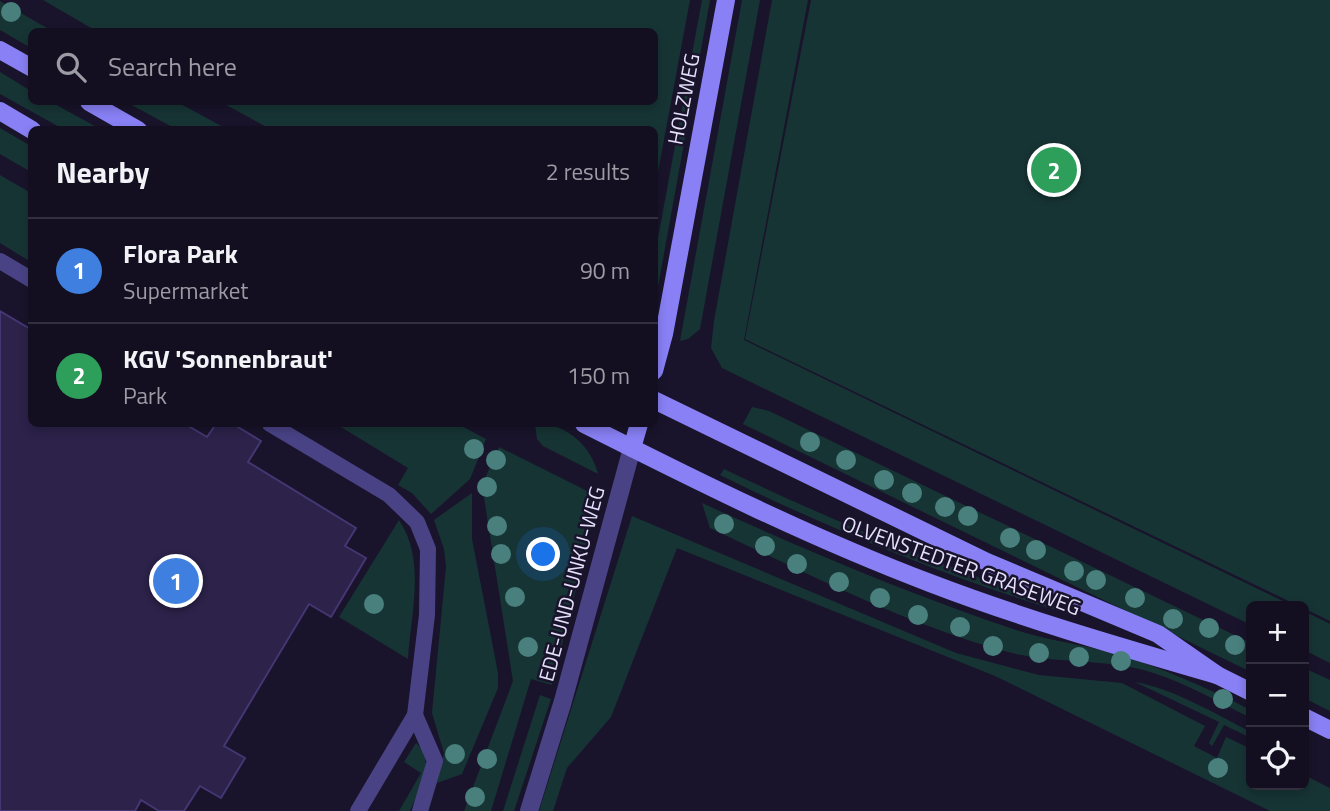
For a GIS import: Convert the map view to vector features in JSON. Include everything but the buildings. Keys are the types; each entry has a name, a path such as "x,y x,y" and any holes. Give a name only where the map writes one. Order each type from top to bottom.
{"main road":[{"name":"HOLZWEG","path":"658,356 726,0"},
{"path":"0,50 28,66"},
{"path":"94,105 131,126"},
{"path":"0,111 28,128"},
{"name":"OLVENSTEDTER GRASEWEG","path":"658,402 986,562 1158,634 1217,675 1246,690"},
{"name":"OLVENSTEDTER GRASEWEG","path":"590,427 773,516 931,583 1107,643 1217,675"},
{"path":"632,448 638,427"},
{"path":"1309,720 1330,730"}],"street":[{"name":"EDE-UND-UNKU-WEG","path":"529,811 566,690 632,448"}],"lane":[{"path":"0,261 28,278"},
{"path":"275,427 389,495 414,517 423,532 428,549 429,570 415,715 358,811"},
{"path":"415,715 435,761 420,811"}],"green space":[{"path":"43,0 690,0 658,172 658,126 265,126 226,105 658,105 658,28 91,28"},
{"path":"702,0 710,0 658,286 658,238"},
{"path":"742,0 760,0 700,329 688,339 680,341"},
{"path":"772,0 808,0 744,340 1283,601 1246,601 1246,623 722,368 711,348"},
{"path":"811,0 1330,0 1330,621 1309,611 1309,601 1289,601 745,339"},
{"path":"0,1 47,28 28,28 28,46 0,30"},
{"path":"0,72 28,89 28,105 56,105 95,126 58,126 0,94"},
{"path":"132,105 183,105 221,126 170,126"},
{"path":"0,128 28,144 28,170 0,154"},
{"path":"0,175 28,191 28,260 0,243"},
{"path":"752,407 769,411 1246,641 1246,670 743,424"},
{"path":"341,427 464,427 486,439 470,479 431,514 412,493 398,485 408,468"},
{"path":"535,427 557,427 566,431 583,445 595,463 598,474 543,446 537,439"},
{"path":"499,447 599,497 552,685 531,679 491,811 464,811 513,681 482,485"},
{"path":"724,469 894,544 1069,608 1078,617 941,571 852,535 720,475"},
{"path":"472,493 472,539 498,673 498,688 462,774 437,783 444,753 432,713 446,567 444,549 434,520"},
{"path":"702,503 779,538 936,602 1027,633 1109,652 1164,670 1246,708 1246,716 1150,672 1119,665 1055,660 1008,652 931,627 856,596 710,528"},
{"path":"632,516 956,653 1039,675 1122,683 1205,726 1194,746 1217,758 1226,737 1246,747 1246,790 1309,790 1309,778 1330,788 1330,811 1270,811 995,676 677,548 611,717 567,768 553,811 539,811"},
{"path":"399,520 407,536 415,569 408,659 339,617"},
{"path":"1309,614 1330,624 1330,663 1309,652"},
{"path":"1309,670 1330,680 1330,711 1309,700"},
{"path":"1135,682 1165,690 1195,703 1246,729 1246,736 1224,725 1212,746 1209,743 1219,722"},
{"path":"540,695 551,699 514,811 503,811"},
{"path":"416,743 425,758 424,776 410,811 399,811 421,773 404,762"}],"place":[{"name":"KGV 'Sonnenbraut'","path":"1054,170"},
{"name":"Flora Park","path":"176,581"}]}
